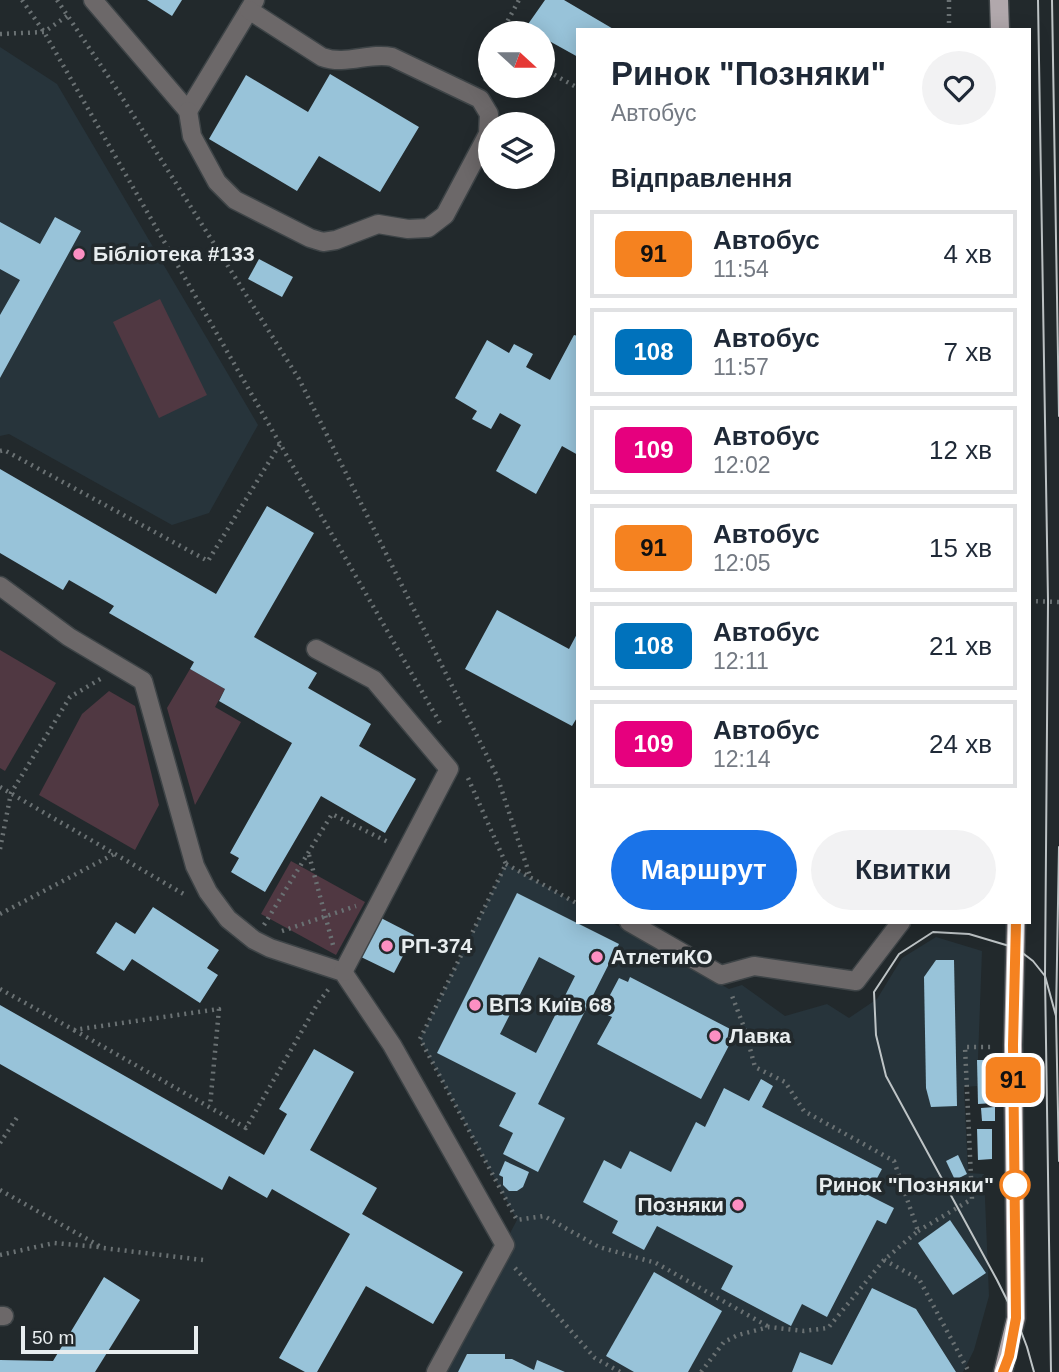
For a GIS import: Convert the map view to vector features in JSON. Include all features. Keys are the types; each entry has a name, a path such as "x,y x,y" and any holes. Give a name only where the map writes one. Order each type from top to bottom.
{"main road":[{"path":"999,0 1000,28"},
{"path":"1003,1372 1016,1318 1013,1045 1016,924"}],"lane":[{"path":"97,1 188,111 192,136 217,182 235,200 323,242 336,240 378,224 408,229 428,228 445,215 488,134 489,114 480,99 392,57 381,55 333,61 322,57 252,5 188,111"},
{"path":"0,586 69,637 143,681 195,866 208,892 228,919 254,940 270,948 343,972 392,1045 505,1245 436,1372"},
{"path":"316,649 374,680 449,769 343,972"},
{"path":"632,924 721,975 754,966 856,981 899,924"}],"path":[{"path":"22,0 44,32 443,729"},
{"path":"57,0 118,91 299,379 497,776 531,879"},
{"path":"508,21 519,0"},
{"path":"949,0 949,28"},
{"path":"0,34 44,32 67,16"},
{"path":"555,75 576,87"},
{"path":"0,451 5,450 208,561 280,444"},
{"path":"1031,601 1059,602"},
{"path":"0,849 11,793 70,697 121,667"},
{"path":"462,766 506,864 576,903"},
{"path":"0,787 194,900"},
{"path":"254,940 332,814 406,851"},
{"path":"0,914 114,853"},
{"path":"0,989 246,1128 318,1003 343,972 309,855"},
{"path":"506,864 419,1039 517,1220 544,1216 599,1247 656,1263 769,1327"},
{"path":"254,940 383,895"},
{"path":"729,989 745,1030 755,1067 785,1082 804,1111 894,1161 918,1231"},
{"path":"74,1030 219,1009 210,1107"},
{"path":"701,1372 724,1342 738,1335 769,1327 804,1331 828,1328 884,1260 918,1231 972,1199 965,1047 996,1047"},
{"path":"0,1143 18,1116"},
{"path":"0,1190 103,1248"},
{"path":"0,1255 54,1243 203,1261"},
{"path":"505,1245 516,1269 595,1358 620,1372"},
{"path":"884,1260 919,1279 969,1372"}],"shaded area":[{"name":"Бібліотека #133","path":"0,47 57,84 258,425 209,513 172,525 9,434 0,436"},
{"path":"160,299 207,395 159,418 113,322"},
{"path":"0,650 56,683 5,771 0,768"},
{"path":"190,669 225,689 215,707 241,722 195,805 167,708"},
{"path":"109,691 135,706 159,805 135,850 39,795 82,714"},
{"path":"291,861 365,902 336,955 261,914"},
{"path":"506,864 576,903 576,924 615,924 729,989 742,985 785,1016 827,1004 849,1018 877,999 902,958 936,937 982,951 977,1086 964,1087 968,1173 984,1174 989,1296 974,1350 963,1372 436,1372 517,1220 420,1039"}],"building":[{"path":"147,0 182,0 172,16"},
{"path":"545,0 564,0 612,28 576,28 576,56 555,44 555,21 530,21"},
{"path":"330,74 419,127 380,192 319,156 297,191 209,139 246,75 308,112"},
{"path":"55,217 81,231 0,378 0,315 20,280 0,269 0,222 40,244"},
{"path":"259,259 293,277 282,297 248,279"},
{"path":"576,336 576,454 562,446 536,494 496,471 521,425 500,413 491,429 472,419 477,411 455,398 487,340 509,353 514,344 533,354 526,367 550,380"},
{"path":"0,469 216,594 267,506 314,533 254,637 317,673 308,688 371,724 359,746 416,779 385,833 321,796 265,892 231,872 239,858 230,853 292,743 219,701 225,689 190,669 194,662 109,613 114,606 69,580 63,590 0,553"},
{"path":"497,610 569,649 576,636 576,719 572,726 465,669"},
{"path":"517,893 619,944 538,1104 565,1118 538,1172 503,1154 513,1133 499,1126 516,1093 437,1053","holes":["539,957 575,976 536,1053 500,1034"]},
{"path":"153,907 219,950 207,968 218,975 200,1003 132,959 124,971 96,953 116,922 135,934"},
{"name":"РП-374","path":"381,918 414,935 394,973 361,957"},
{"path":"936,960 954,960 957,1106 931,1107 926,1088 924,977"},
{"path":"630,977 736,1032 701,1099 597,1044 612,1017 601,1012 619,978 628,982"},
{"path":"0,1005 264,1155 287,1114 279,1109 314,1049 354,1072 310,1150 377,1188 362,1214 463,1272 433,1324 366,1286 317,1372 305,1372 279,1358 350,1234 272,1189 267,1198 229,1176 222,1190 0,1064"},
{"path":"977,1060 994,1060 994,1103 978,1104"},
{"name":"Позняки","path":"761,1079 773,1086 762,1107 882,1169 868,1195 894,1208 886,1224 877,1220 827,1317 802,1304 791,1326 721,1289 733,1266 657,1226 644,1250 612,1233 618,1221 583,1202 604,1160 621,1169 630,1151 671,1172 696,1122 705,1127 724,1088 749,1101"},
{"path":"995,1107 995,1121 982,1121 981,1108"},
{"path":"977,1129 992,1129 992,1159 978,1160"},
{"path":"958,1155 967,1174 955,1180 946,1161"},
{"path":"505,1161 529,1172 523,1187 517,1191 509,1191 503,1185 503,1177 499,1175"},
{"path":"950,1220 986,1273 953,1295 918,1243"},
{"path":"654,1272 722,1311 688,1372 634,1372 606,1356"},
{"path":"104,1277 140,1300 95,1372 0,1372 0,1360 53,1361"},
{"path":"872,1288 916,1309 956,1372 792,1372 800,1352 832,1365"},
{"path":"467,1354 505,1354 505,1359 512,1359 534,1370 537,1360 565,1372 458,1372"}],"tram line":[{"path":"1038,0 1048,601 1045,976 1051,1372"},
{"path":"1052,0 1059,416"},
{"path":"1059,847 1056,1016 1059,1161"},
{"path":"1034,1372 1016,1318 886,1076 876,1035 874,992 899,954 933,932 969,934 1016,948 1033,961 1045,976 1056,1016"}],"bus line":[{"name":"91","path":"1003,1372 1016,1318 1013,1045 1016,924"}],"place":[{"name":"Бібліотека #133","path":"79,254"},
{"name":"РП-374","path":"387,946"},
{"name":"АтлетиКО","path":"597,957"},
{"name":"ВПЗ Київ 68","path":"475,1005"},
{"name":"Лавка","path":"715,1036"},
{"name":"Ринок \"Позняки\"","path":"1015,1185"},
{"name":"Позняки","path":"738,1205"}]}
